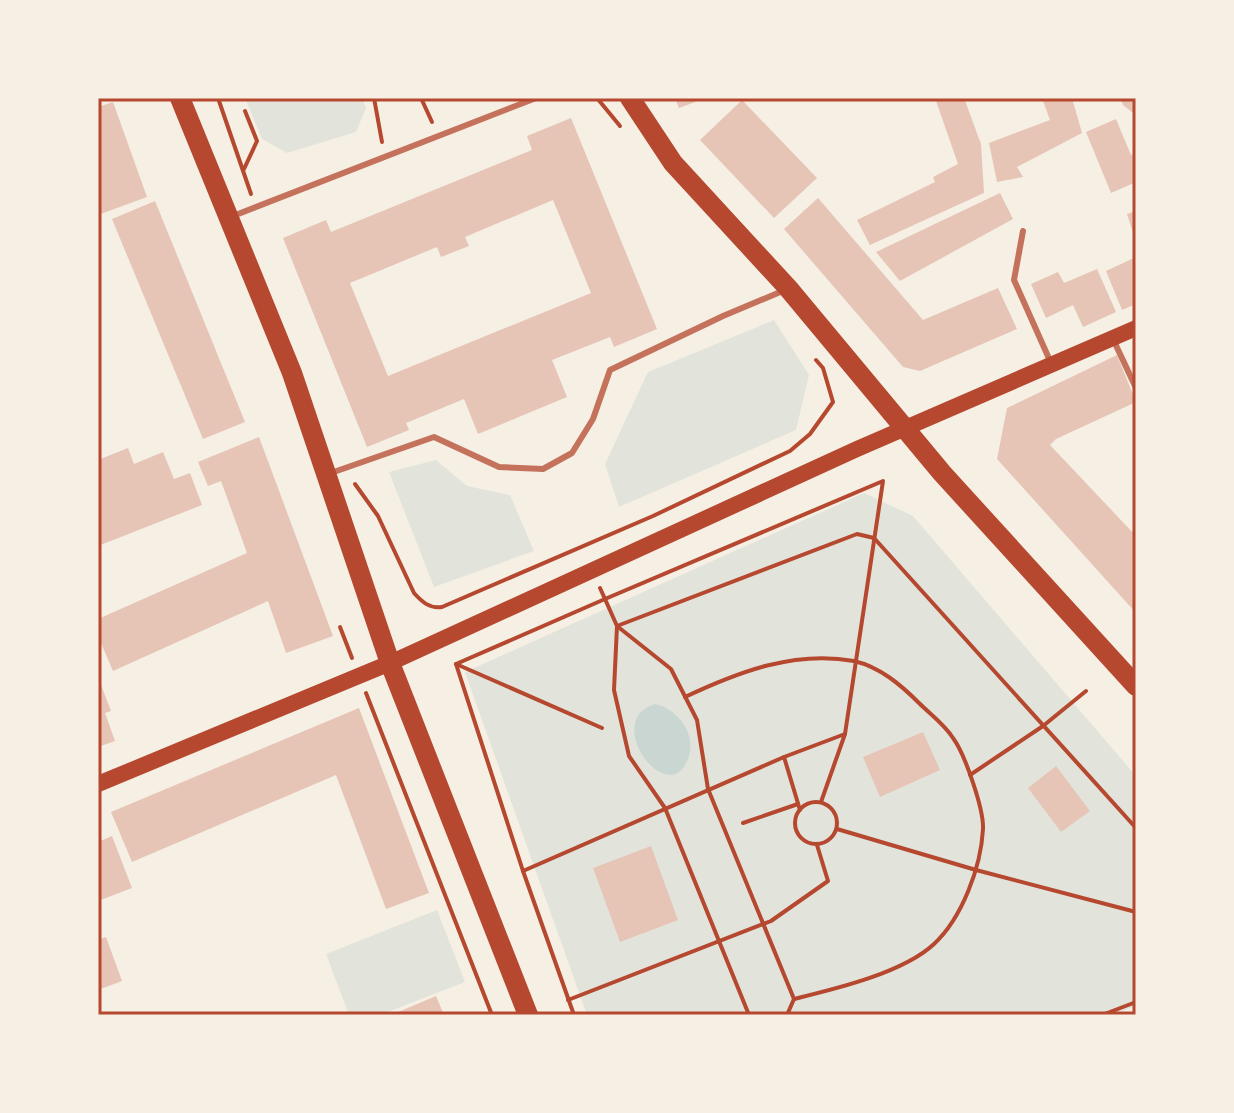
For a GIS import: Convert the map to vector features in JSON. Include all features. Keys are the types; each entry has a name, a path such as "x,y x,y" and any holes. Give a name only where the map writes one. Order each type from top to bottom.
{"main road":[{"path":"180,98 292,373 336,472 390,663 528,1015"},
{"path":"630,98 673,163 788,288 903,429 1136,686"},
{"path":"98,784 390,663 903,429 1136,328"}],"lane":[{"path":"229,217 536,98"},
{"path":"1023,231 1014,280 1052,366"},
{"path":"336,472 434,437 499,467 543,469 572,453 593,419 610,370 788,288"},
{"path":"1113,339 1136,388"}],"path":[{"path":"218,98 244,169 254,207"},
{"path":"374,98 382,145"},
{"path":"421,98 432,122"},
{"path":"597,98 625,132"},
{"path":"244,169 257,141 245,111"},
{"path":"336,472 378,516 414,593 434,608 442,607 653,516 790,451 810,434 833,402 823,368 813,356"},
{"path":"456,664 883,481 845,734 821,802"},
{"path":"617,626 857,534 874,538 1136,828"},
{"path":"592,569 617,626 614,690 629,756 665,808 749,1015"},
{"path":"617,626 671,669 697,720 708,789 794,999 787,1015"},
{"path":"340,627 353,660"},
{"path":"685,697 767,665 809,657 856,662 882,671 915,699 953,737 970,775 984,827 976,870 963,905 934,944 898,966 848,986 794,999"},
{"path":"456,664 602,728"},
{"path":"456,664 523,871 574,1015"},
{"path":"364,686 492,1015"},
{"path":"970,775 1043,726 1086,691"},
{"path":"523,871 708,789 845,734"},
{"path":"743,823 799,807 811,802 821,802 831,807 837,816 837,829 828,842 817,845 806,843 797,834 795,823 799,807 784,757"},
{"path":"837,829 1136,912"},
{"path":"568,1000 771,921 828,881 817,845"},
{"path":"1102,1015 1136,1002"}],"shaded area":[{"path":"245,98 362,98 366,108 356,132 287,153 262,139"},
{"path":"774,320 809,375 796,430 619,507 605,464 648,372"},
{"path":"436,460 467,486 510,495 534,551 434,587 389,472"},
{"path":"864,493 913,516 1136,776 1136,1006 1111,1015 587,1015 465,672"},
{"path":"655,704 665,707 681,720 690,738 688,758 683,768 673,775 662,773 651,765 635,739 635,725 641,713"},
{"path":"437,910 465,982 380,1015 349,1015 326,954"}],"building":[{"path":"675,98 706,98 679,108"},
{"path":"935,98 964,98 981,144 984,193 870,245 857,220 935,182 933,177 958,164"},
{"path":"1042,98 1072,98 1082,133 1017,167 1023,177 997,182 989,143 1050,120"},
{"path":"1120,98 1136,98 1136,112 1123,105"},
{"path":"742,100 817,178 774,218 700,140"},
{"path":"113,102 147,197 98,215 98,107"},
{"path":"571,118 657,329 614,347 610,337 552,360 567,397 478,434 464,399 406,423 409,430 367,447 283,238 326,220 331,232 532,150 527,136","holes":["553,200 591,293 388,376 350,283 437,247 441,257 469,246 465,237"]},
{"path":"1116,119 1131,155 1136,153 1136,182 1111,193 1086,132"},
{"path":"1000,193 1013,219 900,281 876,252"},
{"path":"818,198 923,320 998,288 1017,329 920,371 903,367 784,229"},
{"path":"155,201 245,422 203,439 112,219"},
{"path":"1136,211 1136,239 1135,239 1127,214"},
{"path":"1136,257 1136,304 1122,310 1106,271"},
{"path":"1097,269 1116,312 1083,327 1073,305 1046,318 1031,284 1058,272 1064,283"},
{"path":"1117,355 1136,402 1056,439 1050,445 1136,536 1136,613 997,459 1007,408"},
{"path":"259,437 333,636 286,653 268,601 113,671 98,636 98,619 247,553 221,481 208,486 198,462"},
{"path":"128,448 134,464 163,452 174,479 190,473 202,505 98,546 98,460"},
{"path":"98,677 111,711 105,713 115,741 98,747"},
{"path":"359,708 429,893 386,909 336,775 132,862 111,812"},
{"path":"923,732 940,770 880,797 863,757"},
{"path":"1056,766 1090,811 1061,832 1028,788"},
{"path":"112,836 132,888 98,901 98,842"},
{"path":"651,846 678,920 620,942 593,868"},
{"path":"106,937 122,981 98,990 98,940"},
{"path":"436,996 444,1015 391,1015"}]}
